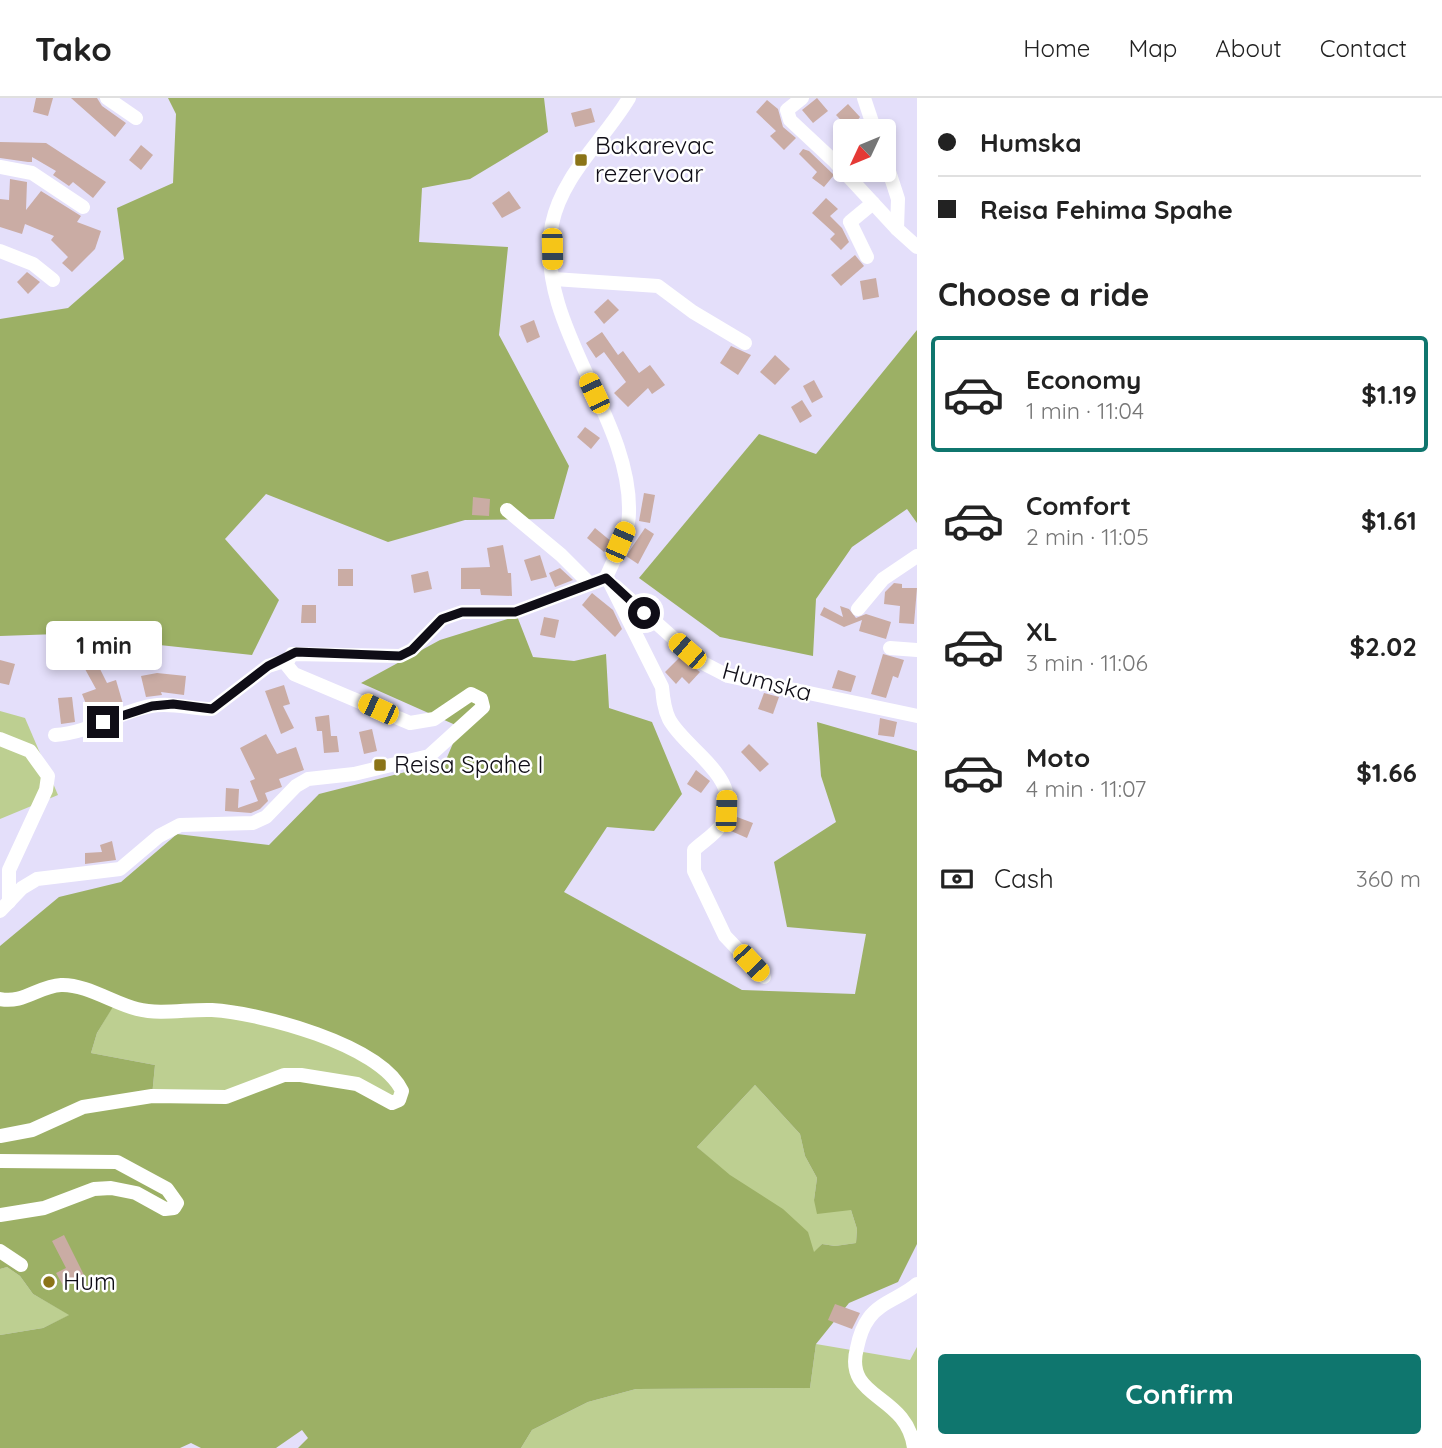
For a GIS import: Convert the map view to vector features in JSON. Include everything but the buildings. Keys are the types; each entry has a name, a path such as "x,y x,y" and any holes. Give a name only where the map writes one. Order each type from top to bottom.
{"street":[{"path":"107,98 136,118"},
{"path":"629,98 569,181 558,203 552,226 554,279 571,343 606,418 624,470 630,515 608,579 662,687 664,707 670,722 715,770 726,794 722,823 694,850 694,871 725,936 764,977"},
{"path":"802,98 788,110 788,116 917,247"},
{"path":"863,98 871,119"},
{"path":"0,167 32,173 83,207"},
{"path":"892,182 898,199 897,229"},
{"path":"867,257 849,222 873,203"},
{"path":"0,251 33,264 52,281"},
{"path":"554,279 658,286 693,312 745,343"},
{"path":"506,510 561,555 589,583"},
{"path":"858,609 883,579 917,556"},
{"path":"55,734 85,729 152,706 173,704 212,709 268,666 287,660 292,654 303,652 400,656 412,650 442,619 462,612 515,612 589,583 608,579"},
{"name":"Humska","path":"608,579 699,661 728,676 917,716"},
{"path":"890,648 917,650"},
{"path":"5,906 37,879 120,869 159,836 180,825 245,824 259,820 308,779 354,774 429,756 483,708 481,699 471,694 434,719 410,723 299,677 289,671 287,660"},
{"path":"0,739 30,751 48,776 46,790 9,870 5,906"},
{"path":"0,999 16,1000 61,985 137,1009 213,1010 295,1026 362,1054 394,1079 402,1091 399,1100 392,1102 356,1083 284,1075 226,1097 152,1096 82,1107 32,1130 0,1136"},
{"path":"0,1161 117,1162 144,1175 177,1199 174,1208 165,1209 122,1189 94,1189 44,1208 0,1215"},
{"path":"0,1251 21,1265"},
{"path":"914,1448 904,1419 886,1401 866,1388 854,1374 855,1356 869,1317 881,1306 905,1295 917,1283"}],"green space":[{"path":"168,98 544,98 548,132 470,179 422,188 419,242 508,247 499,335 569,466 554,519 465,520 388,542 266,494 225,539 279,600 252,655 58,634 0,636 0,319 68,308 124,259 117,208 173,183 176,114"},
{"path":"917,330 917,523 907,509 852,547 816,599 813,656 720,637 639,578 759,434 816,454"},
{"path":"517,616 533,657 574,661 606,654 609,708 652,722 682,794 654,831 607,827 564,892 742,990 855,994 866,934 787,927 774,862 836,822 821,776 817,722 917,751 917,1244 898,1282 849,1303 816,1344 810,1388 636,1389 588,1402 532,1430 521,1448 298,1448 308,1438 302,1430 276,1448 201,1448 191,1443 180,1448 0,1448 0,1335 43,1328 69,1315 33,1294 20,1276 7,1267 0,1269 0,946 59,897 121,882 177,834 269,845 319,794 445,762 460,727 361,683 440,640","holes":["116,1002 294,1025 394,1079 395,1102 301,1075 218,1097 152,1096 155,1065 91,1053 97,1033","755,1085 800,1134 805,1156 817,1178 814,1200 817,1214 851,1210 857,1229 856,1243 835,1246 822,1244 814,1252 808,1232 783,1209 730,1175 697,1147"]},
{"path":"0,711 25,718 58,795 0,819"},
{"path":"116,1001 294,1025 362,1054 402,1095 152,1096 155,1065 91,1053 97,1033"},
{"path":"755,1085 800,1134 805,1156 817,1178 814,1200 834,1210 851,1210 857,1229 856,1243 835,1246 822,1244 814,1253 697,1147"},
{"path":"7,1267 20,1276 33,1294 70,1315 43,1328 0,1335 0,1269"},
{"path":"816,1344 910,1360 917,1347 917,1448 521,1448 532,1430 588,1402 636,1389 810,1388"}],"place":[{"name":"Bakarevac rezervoar","path":"581,160"},
{"name":"Reisa Spahe I","path":"380,765"},
{"name":"Hum","path":"49,1282"}],"route":[{"path":"103,722 152,706 173,704 212,709 268,666 287,660 296,652 390,658 400,656 412,650 442,619 462,612 515,612 606,578 644,613"}]}
